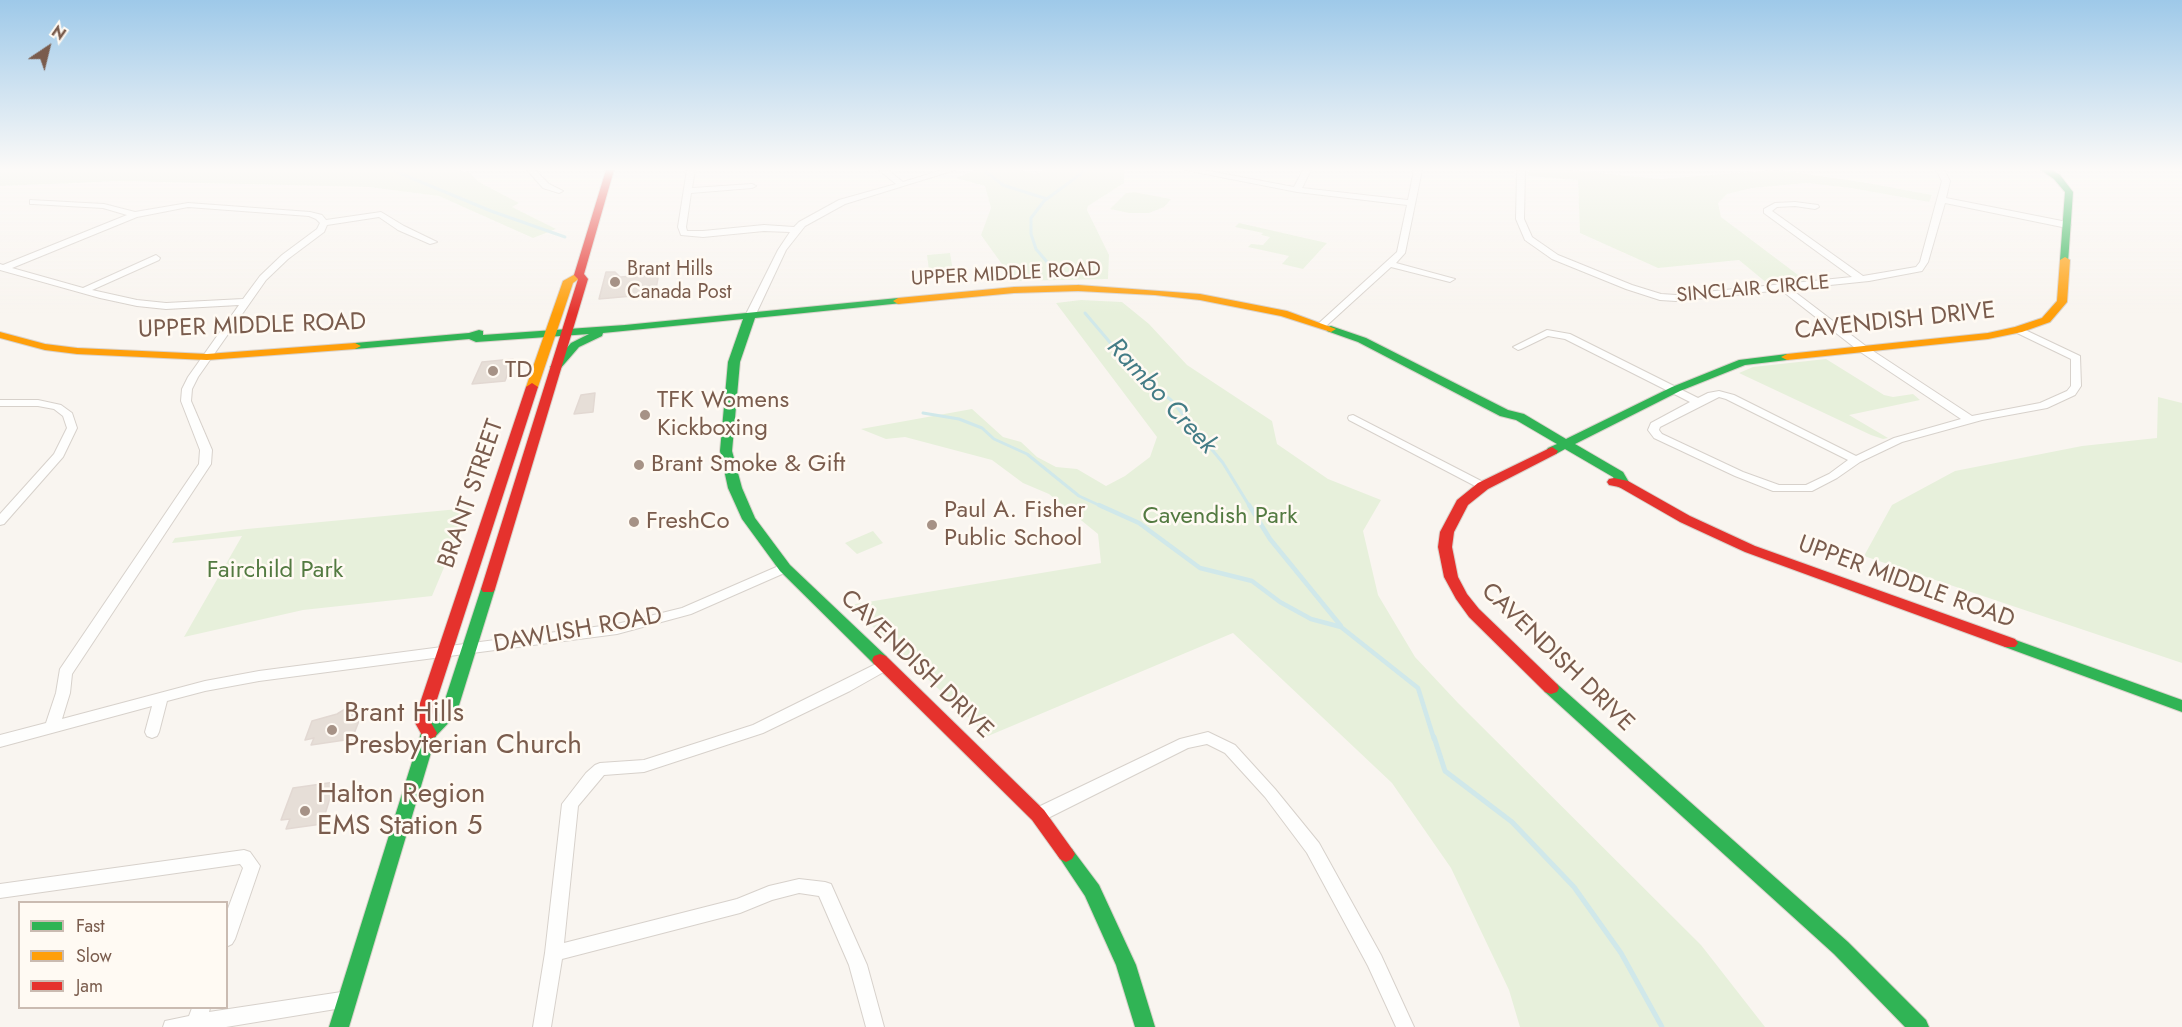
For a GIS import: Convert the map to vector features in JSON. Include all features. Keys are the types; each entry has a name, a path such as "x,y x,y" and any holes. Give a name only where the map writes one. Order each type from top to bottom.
{"main road":[{"name":"BRANT STREET","path":"429,733 422,721 444,651 568,281 579,275 596,218"},
{"name":"CAVENDISH DRIVE","path":"1919,1027 1840,948 1533,671 1474,613 1461,596 1451,577 1445,547 1447,532 1452,517 1462,503 1483,486 1676,389 1743,362 1988,336 2018,330 2046,320 2062,302 2067,218"},
{"name":"BRANT STREET","path":"339,1027 429,733 448,715 470,649 583,279 579,275"},
{"name":"UPPER MIDDLE ROAD","path":"0,335 45,347 76,351 207,357 471,336 478,333 568,329 752,313 838,309 846,306 1014,290 1120,289 1220,300 1283,313 1322,325 1399,357 1504,413 1509,422 1618,475 1623,484 1685,519 1750,549 2182,706"},
{"name":"CAVENDISH DRIVE","path":"752,313 734,362 726,451 735,488 749,519 785,568 1038,815 1092,891 1126,965 1145,1027"},
{"name":"UPPER MIDDLE ROAD","path":"568,329 625,328 752,313"},
{"path":"555,367 578,343 600,333 625,328"}],"street":[{"path":"1,267 127,218"},
{"path":"320,218 324,224"},
{"path":"52,727 63,693 65,673 205,464 206,450 186,401 187,389 193,377 245,302 271,271 316,234 324,224 349,218"},
{"path":"387,218 401,228 433,242"},
{"path":"684,218 682,227 684,233 703,234 764,228 796,230"},
{"path":"752,313 782,250 796,230 810,218"},
{"path":"1322,325 1401,253 1409,218"},
{"name":"SINCLAIR CIRCLE","path":"1520,218 1528,238 1556,257 1660,297 1694,298 1861,279 1919,269 1924,262 1937,218"},
{"path":"1775,218 1861,279"},
{"path":"2032,218 2067,225"},
{"path":"85,290 156,258"},
{"path":"1391,264 1450,279"},
{"path":"1,267 126,301 166,306 245,302"},
{"path":"1784,288 1863,349 1970,420"},
{"name":"CAVENDISH DRIVE","path":"1856,460 1730,397 1719,394 1712,395 1655,425 1653,430 1658,436 1729,470 1777,489 1808,489 1833,476 1856,460 1898,440 1970,420 2043,406 2071,393 2076,386 2076,358 2018,330"},
{"path":"1518,347 1547,333 1567,336 1700,403"},
{"path":"0,404 38,403 57,408 68,415 72,428 59,456 0,521"},
{"path":"1353,418 1483,486"},
{"name":"DAWLISH ROAD","path":"0,741 161,698 259,676 617,629 652,621 715,600 785,568"},
{"path":"542,1027 554,953 570,804 591,777 600,769 644,766 758,729 845,687 884,665"},
{"path":"152,732 161,698"},
{"path":"1038,815 1185,743 1208,738 1230,749 1270,793 1313,848 1375,961 1405,1027"},
{"path":"0,891 244,857 252,866 228,933"},
{"path":"554,953 740,906 769,893 799,886 825,889 858,966 875,1027"},
{"path":"172,1027 197,1019 348,999"}],"green space":[{"path":"488,218 534,218 556,229 533,238"},
{"path":"987,218 1091,218 1109,255 1108,279 1014,281 981,235"},
{"path":"1579,218 1722,218 1806,281 1768,284 1739,260 1658,268 1580,233"},
{"path":"1239,223 1327,243 1303,269 1282,264 1289,256 1248,247 1251,244 1263,245 1270,237 1261,235 1263,233 1235,227"},
{"path":"950,253 954,276 930,278 927,255"},
{"name":"Cavendish Park","path":"1081,300 1122,302 1149,324 1187,365 1272,421 1277,444 1328,479 1381,500 1363,531 1378,595 1415,657 1458,703 1701,945 1765,1027 1520,1027 1509,990 1451,868 1392,783 1233,633 988,736 850,605 1101,563 1098,534 1049,494 1023,483 992,460 905,437 886,439 861,429 972,409 1003,437 1021,442 1037,457 1056,467 1077,469 1106,486 1125,476 1150,457 1157,437 1056,303"},
{"path":"1826,359 1884,395 1893,397 1913,394 1920,400 1849,415 1888,438 1883,439 1739,373 1753,367"},
{"path":"2158,397 2182,403 2182,663 1864,556 1892,505 1955,471 2082,446 2157,438"},
{"name":"Fairchild Park","path":"469,508 432,596 303,610 184,637 242,536 172,543 175,538"},
{"path":"873,531 883,543 857,554 845,543"}],"building":[{"path":"606,272 615,272 620,277 648,275 658,278 655,294 599,299"},
{"name":"TD","path":"513,359 505,381 472,384 482,362"},
{"path":"595,393 593,412 574,414 581,395"},
{"name":"Brant Hills Presbyterian Church","path":"355,703 354,708 362,707 362,713 352,739 311,745 314,738 305,740 312,721 337,714"},
{"name":"Halton Region EMS Station 5","path":"335,782 322,824 286,829 290,819 281,820 293,788"}],"waterway":[{"name":"Rambo Creek","path":"511,218 565,237"},
{"name":"Rambo Creek","path":"1031,218 1031,234 1036,249 1053,269"},
{"name":"Rambo Creek","path":"1085,313 1136,373 1171,400 1223,463 1250,507"},
{"path":"923,413 959,419 982,428 994,439 1027,454 1079,496 1103,507"},
{"path":"1099,505 1139,523 1200,568 1252,581 1280,602 1311,619 1341,627 1418,688 1434,739"},
{"name":"Rambo Creek","path":"1249,505 1270,539 1341,626"},
{"path":"1434,737 1445,771 1512,822 1574,887 1621,953 1662,1027"}],"traffic: fast":[{"path":"2065,260 2067,218"},
{"path":"471,336 476,339 625,328 898,301"},
{"path":"750,316 734,362 726,451 735,488 749,519 785,568 880,660"},
{"path":"1331,329 1362,340 1504,413 1520,417 1618,475 1623,484"},
{"path":"355,346 471,336 479,333"},
{"path":"556,367 575,345 598,334"},
{"path":"1552,451 1676,389 1743,362 1787,357"},
{"path":"339,1027 429,733 448,715 488,589"},
{"path":"2010,643 2182,706"},
{"path":"1551,688 1841,948 1919,1027"},
{"path":"1066,854 1092,891 1126,965 1145,1027"}],"traffic: slow":[{"path":"1787,357 1988,336 2018,330 2046,320 2062,302 2065,260"},
{"path":"532,387 568,281 579,275"},
{"path":"898,301 1014,290 1078,288 1155,292 1200,297 1283,313 1331,329"},
{"path":"0,335 45,347 77,351 207,357 355,346"}],"traffic: jam":[{"path":"488,589 583,279 579,275 596,218"},
{"path":"429,733 422,721 532,387"},
{"path":"1551,688 1474,613 1461,596 1451,577 1445,547 1447,532 1462,503 1483,486 1552,451"},
{"path":"1614,482 1623,484 1685,519 1750,549 2010,643"},
{"path":"880,660 1038,815 1066,854"}],"place":[{"name":"Brant Hills Canada Post","path":"615,282"},
{"name":"TD","path":"493,371"},
{"name":"TFK Womens Kickboxing","path":"645,415"},
{"name":"Brant Smoke & Gift","path":"639,465"},
{"name":"FreshCo","path":"634,522"},
{"name":"Paul A. Fisher Public School","path":"932,525"},
{"name":"Brant Hills Presbyterian Church","path":"332,730"},
{"name":"Halton Region EMS Station 5","path":"305,811"}]}
